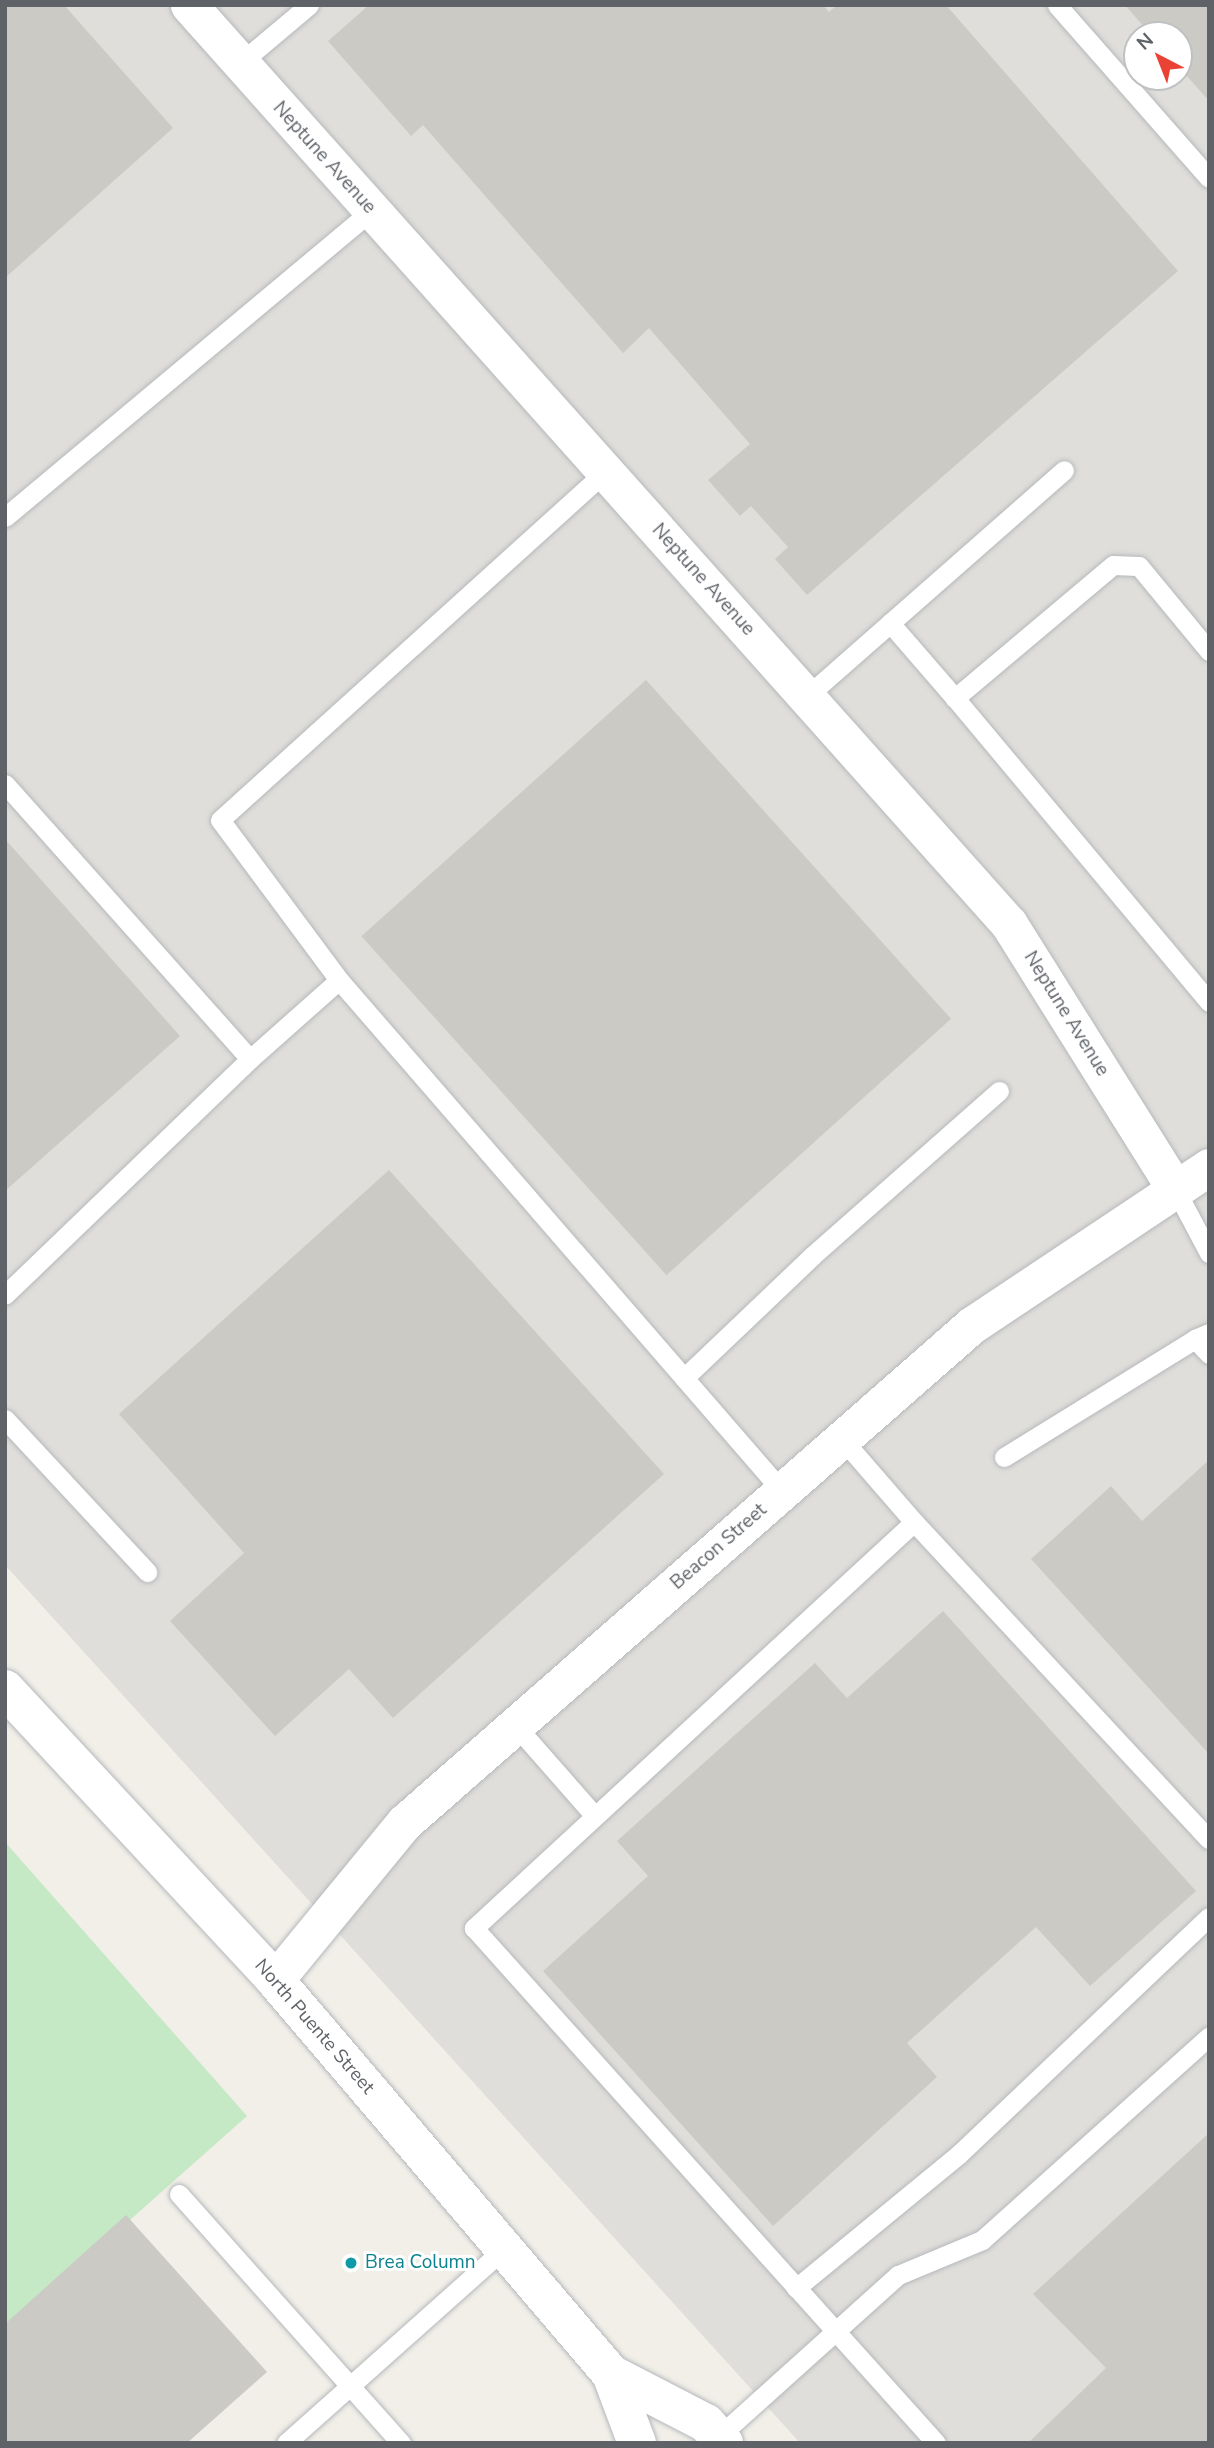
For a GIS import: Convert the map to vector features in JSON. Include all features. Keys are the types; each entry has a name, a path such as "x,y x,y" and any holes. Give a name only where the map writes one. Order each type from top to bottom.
{"street":[{"name":"Neptune Avenue","path":"189,5 1010,924 1174,1187"},
{"name":"Beacon Street","path":"275,1980 405,1822 972,1325 1174,1187 1209,1167"},
{"name":"North Puente Street","path":"5,1689 275,1980 611,2374 637,2443"},
{"name":"North Puente Street","path":"611,2374 706,2423 721,2440"}],"lane":[{"path":"240,63 309,5"},
{"path":"1057,5 1209,178"},
{"path":"5,517 372,211"},
{"path":"807,696 1064,470"},
{"path":"606,471 220,820 339,980 783,1492"},
{"path":"954,698 1113,565 1139,566 1209,651"},
{"path":"890,623 1209,1002"},
{"path":"5,784 250,1059"},
{"path":"5,1295 250,1059 339,980"},
{"path":"684,1378 813,1255 999,1091"},
{"path":"1174,1187 1209,1253"},
{"path":"1004,1457 1202,1336 1209,1354"},
{"path":"5,1419 147,1572"},
{"path":"842,1440 914,1522 1209,1839"},
{"path":"914,1522 474,1928 936,2443"},
{"path":"515,1725 595,1816"},
{"path":"796,2288 959,2154 1209,1917"},
{"path":"721,2440 898,2275 982,2239 1209,2036"},
{"path":"179,2194 401,2443"},
{"path":"286,2443 504,2249"}],"shaded area":[{"path":"5,5 1209,5 1209,2443 800,2443 5,1565"}],"green space":[{"path":"5,1842 247,2116 5,2331"}],"building":[{"path":"5,5 64,5 173,128 5,278"},
{"path":"369,5 823,5 829,12 837,5 946,5 1178,271 807,595 775,559 788,547 751,506 740,516 708,480 750,444 649,328 623,353 423,125 411,136 328,41"},
{"path":"1125,5 1209,5 1209,101 1193,83 1193,21 1139,21"},
{"path":"646,680 951,1019 666,1275 361,936"},
{"path":"5,839 180,1036 5,1191"},
{"path":"389,1170 664,1474 393,1718 349,1669 275,1736 170,1621 244,1553 119,1414"},
{"path":"1209,1460 1209,1754 1031,1559 1111,1486 1142,1521"},
{"path":"943,1611 1196,1891 1090,1986 1036,1927 907,2043 937,2077 773,2226 543,1971 648,1876 617,1841 815,1663 847,1698"},
{"path":"1209,2133 1209,2443 1028,2443 1106,2368 1033,2294"},
{"path":"126,2215 267,2372 187,2443 5,2443 5,2324"}],"place":[{"name":"Brea Column","path":"351,2263"}]}
